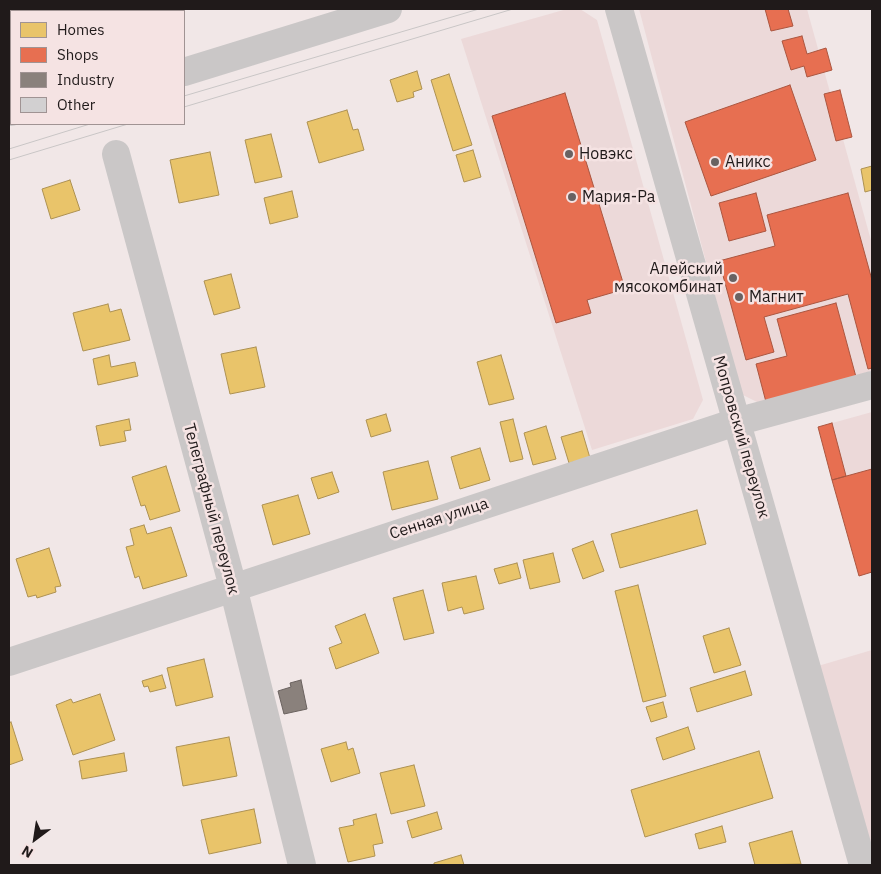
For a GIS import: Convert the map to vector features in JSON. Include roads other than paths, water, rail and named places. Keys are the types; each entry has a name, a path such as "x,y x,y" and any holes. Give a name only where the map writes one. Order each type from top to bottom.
{"street":[{"path":"185,72 388,9"},
{"name":"Мопровский переулок","path":"618,9 863,865"},
{"name":"Телеграфный переулок","path":"116,154 233,587 302,865"},
{"name":"Сенная улица","path":"9,662 736,422 872,385"}],"tram line":[{"path":"185,96 479,9"},
{"path":"185,107 513,9"},
{"path":"9,149 87,125"},
{"path":"9,160 125,125"}],"place":[{"name":"Новэкс","path":"569,154"},
{"name":"Аникс","path":"715,162"},
{"name":"Мария-Ра","path":"572,197"},
{"name":"Алейский мясокомбинат","path":"733,278"},
{"name":"Магнит","path":"739,297"}]}
